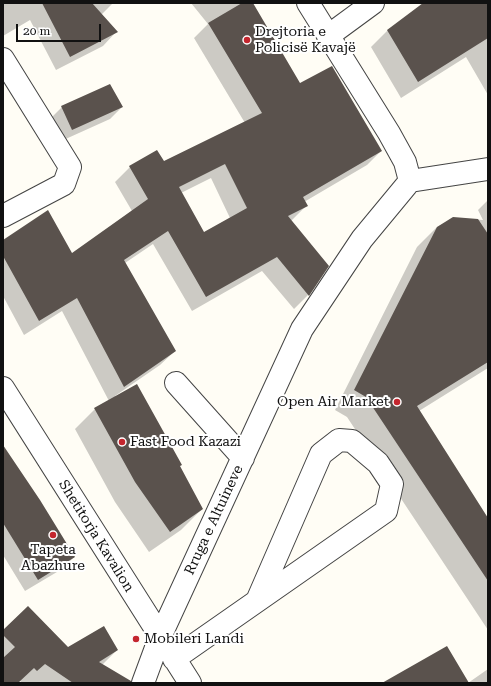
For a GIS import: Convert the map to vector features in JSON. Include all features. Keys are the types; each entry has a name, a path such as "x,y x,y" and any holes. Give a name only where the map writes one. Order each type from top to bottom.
{"street":[{"path":"308,3 405,162 410,182 488,169"},
{"path":"328,36 373,3"},
{"path":"3,59 70,167 64,184 3,216"},
{"name":"Rruga e Altuineve","path":"143,683 160,637 302,329 362,239 410,182"},
{"path":"176,383 242,458"},
{"name":"Shetitorja Kavalion","path":"3,388 190,683"},
{"path":"174,659 386,511 392,484 378,463 352,441 339,440 321,454 257,601"}],"building":[{"path":"42,3 92,3 118,32 70,57"},
{"path":"242,3 253,3 300,83 332,66 382,151 303,197 308,206 288,216 329,266 309,296 277,257 206,297 168,231 124,260 176,351 124,387 77,298 39,321 3,256 3,240 48,210 72,253 148,199 129,166 157,150 164,161 262,113 208,23","holes":["225,164 247,208 204,232 179,187"]},
{"path":"423,3 488,3 488,38 418,82 387,30"},
{"path":"110,84 123,107 72,130 61,106"},
{"name":"Open Air Market","path":"453,217 478,219 488,234 488,362 417,406 488,518 488,581 366,397 354,390 437,227"},
{"path":"137,384 182,465 180,466 203,509 170,532 135,482 94,408"},
{"path":"3,445 40,500 75,557 38,580 3,523"},
{"path":"28,606 68,647 104,626 118,650 99,662 131,681 131,683 73,683 45,664 37,671 34,668 18,683 3,683 3,658 15,647 3,635 3,630"},
{"path":"447,646 469,683 382,683"}],"place":[{"name":"Drejtoria e Policisë Kavajë","path":"247,40"},
{"name":"Open Air Market","path":"397,402"},
{"name":"Fast Food Kazazi","path":"122,442"},
{"name":"Tapeta Abazhure","path":"53,535"},
{"name":"Mobileri Landi","path":"136,639"}]}
